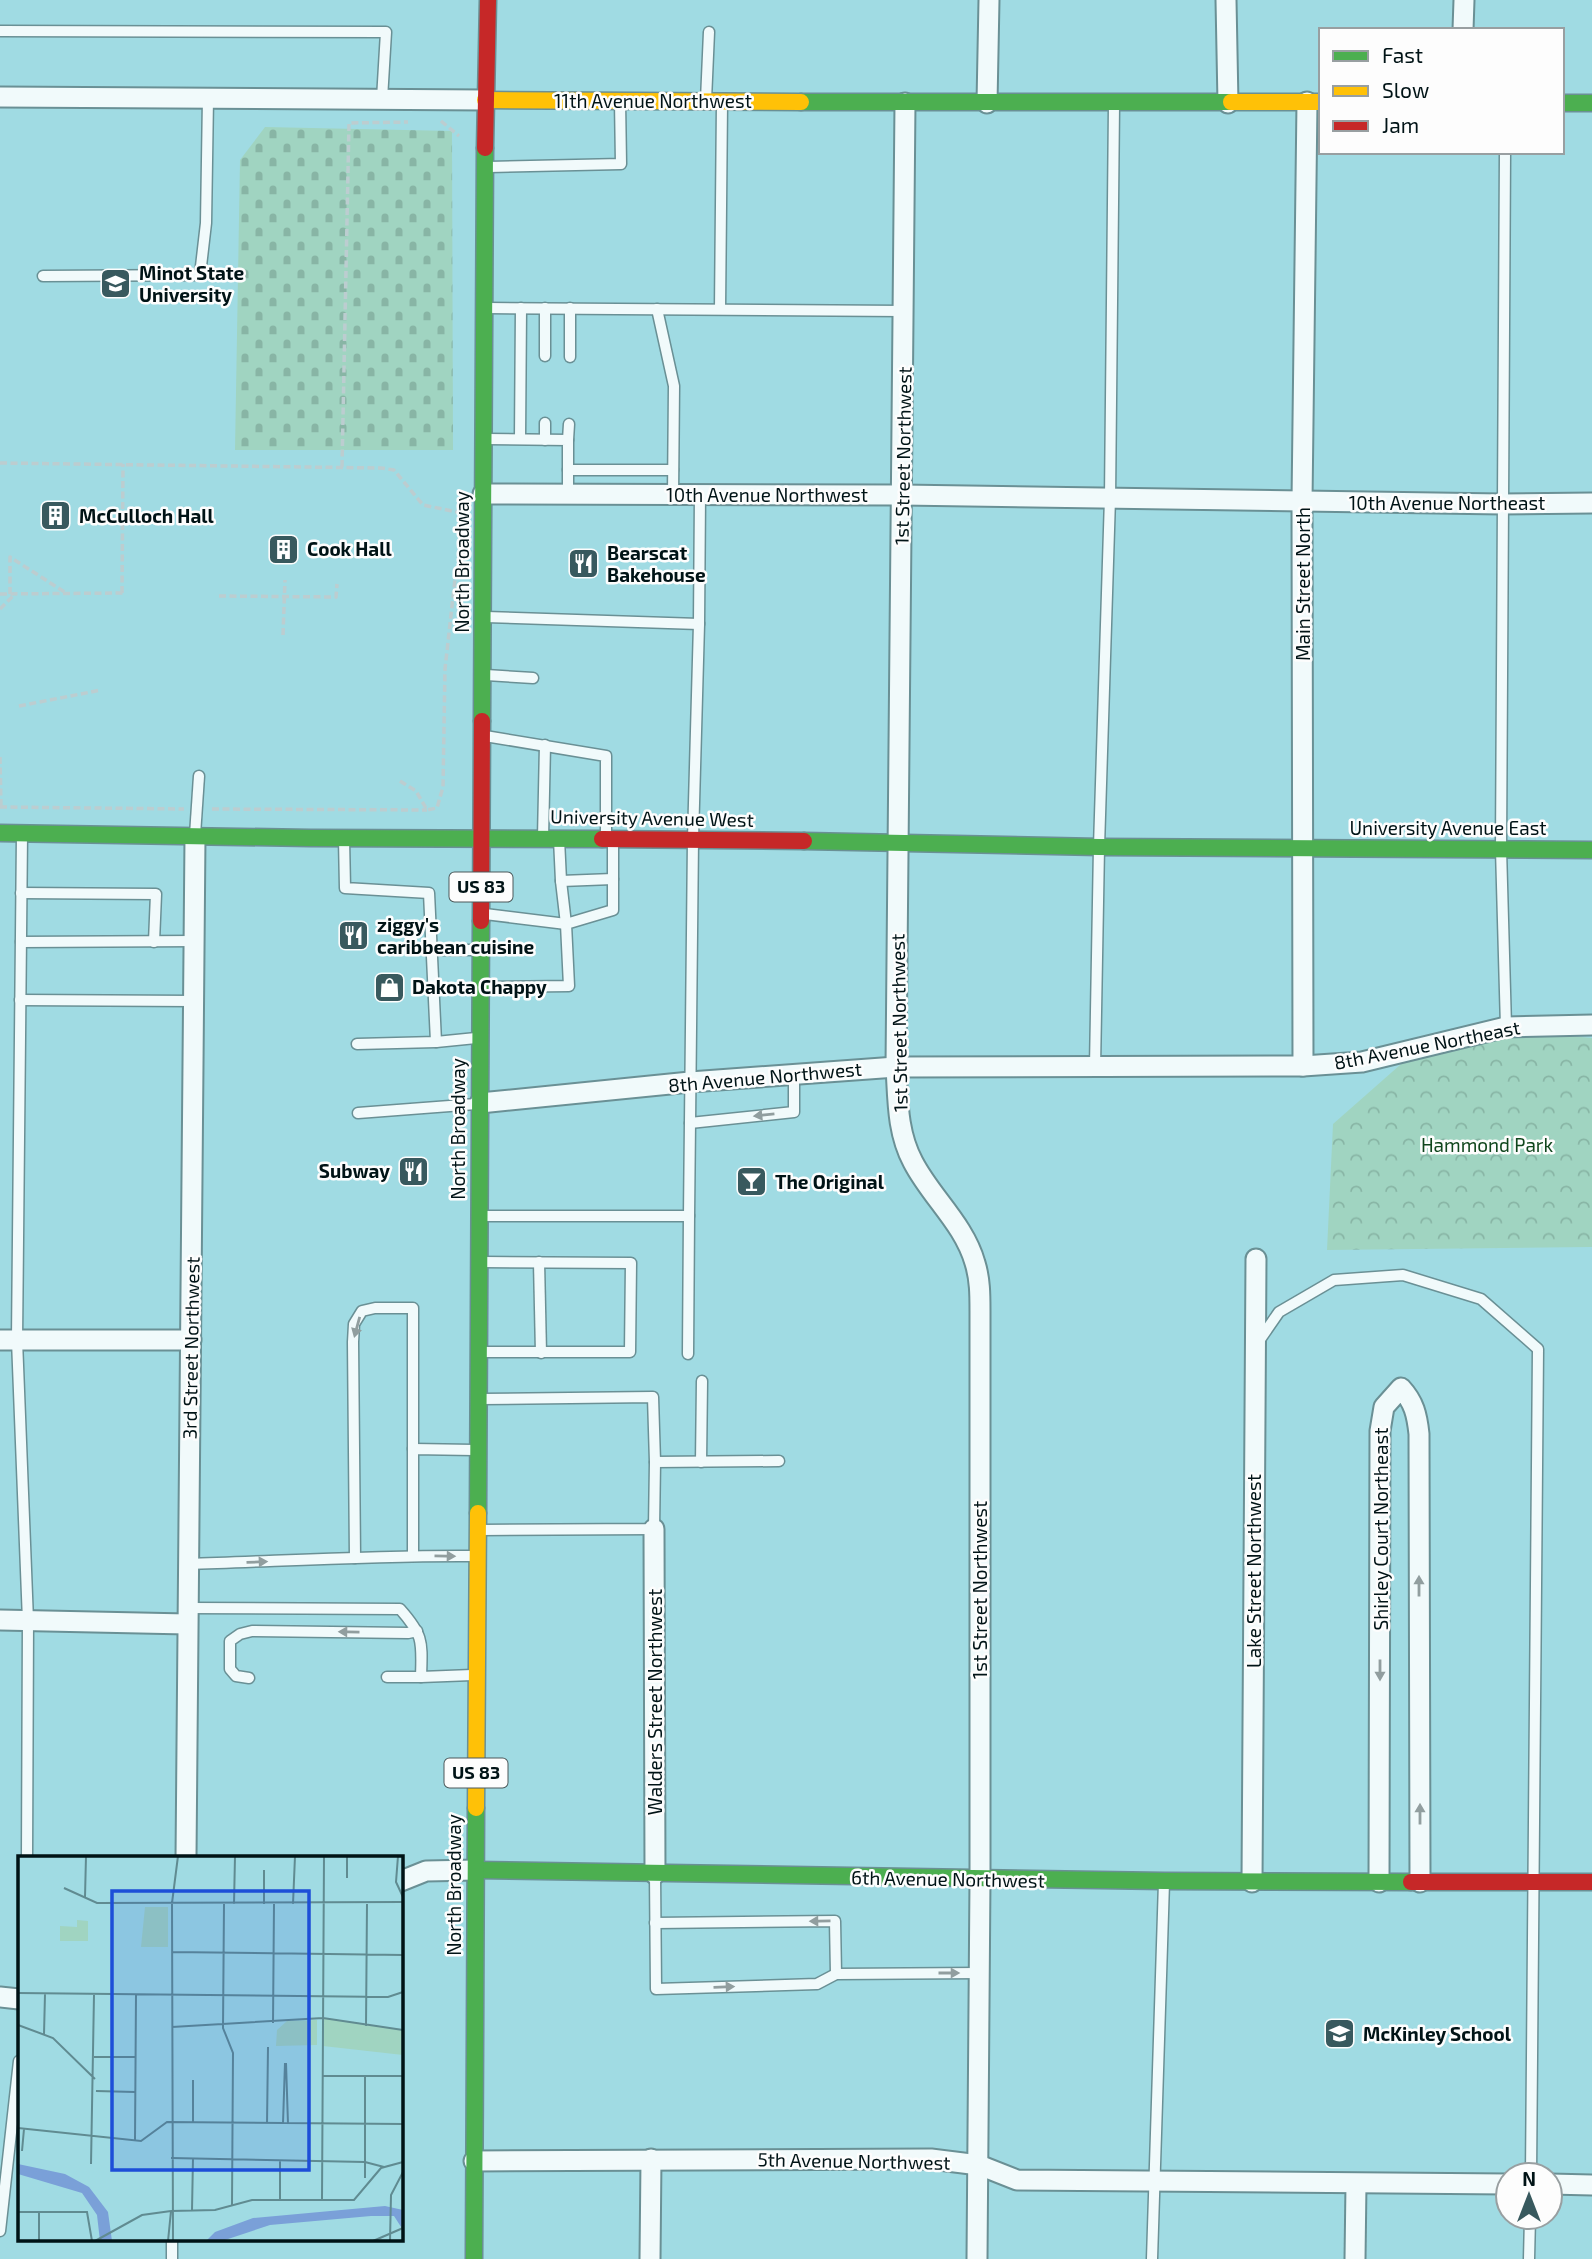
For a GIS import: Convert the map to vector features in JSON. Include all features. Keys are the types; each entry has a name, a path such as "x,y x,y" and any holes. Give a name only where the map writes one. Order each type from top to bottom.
{"street":[{"name":"North Broadway","path":"474,2259 485,100 488,0"},
{"path":"987,103 989,0"},
{"path":"1226,0 1228,103"},
{"path":"1463,28 1464,0"},
{"name":"11th Avenue Northwest","path":"0,97 905,103 1314,102"},
{"name":"Main Street North","path":"1303,1066 1303,501 1314,102"},
{"name":"1st Street Northwest","path":"905,103 898,1109 905,1144 918,1170 965,1237 978,1276 980,1879 977,2259"},
{"path":"1564,103 1592,103"},
{"name":"10th Avenue Northwest","path":"483,494 902,495 1303,501"},
{"name":"10th Avenue Northeast","path":"1303,501 1592,503"},
{"name":"University Avenue West","path":"0,833 1303,848"},
{"name":"3rd Street Northwest","path":"186,1856 195,837"},
{"name":"University Avenue East","path":"1303,848 1592,850"},
{"name":"8th Avenue Northeast","path":"1303,1066 1362,1062 1506,1027 1592,1025"},
{"name":"8th Avenue Northwest","path":"480,1103 690,1082 897,1067 1303,1066"},
{"name":"Lake Street Northwest","path":"1252,1882 1256,1259"},
{"path":"8,1340 191,1340"},
{"name":"Shirley Court Northeast","path":"1379,1882 1380,1431 1384,1407 1401,1388 1416,1410 1419,1434 1420,1882"},
{"name":"Walders Street Northwest","path":"654,1529 655,1874"},
{"path":"0,1620 188,1616"},
{"path":"402,1881 426,1871 476,1870"},
{"name":"6th Avenue Northwest","path":"476,1870 1252,1882 1592,1882"},
{"path":"0,1997 18,1999"},
{"path":"650,2259 651,2159"},
{"name":"5th Avenue Northwest","path":"474,2161 931,2159 979,2165 1017,2180 1494,2184"},
{"path":"1355,2259 1356,2184"},
{"path":"1564,2184 1592,2185"}],"lane":[{"path":"0,32 386,32 383,99"},
{"path":"709,32 714,100 720,309"},
{"path":"43,276 200,275 206,223 208,98"},
{"path":"485,167 621,164 620,100"},
{"path":"1096,1067 1099,847 1110,498 1114,103"},
{"path":"1505,154 1502,849 1506,1027"},
{"path":"484,308 904,311"},
{"path":"520,438 521,308"},
{"path":"545,308 545,356"},
{"path":"570,308 570,356"},
{"path":"657,309 674,386 673,495"},
{"path":"545,423 545,440"},
{"path":"568,495 569,424"},
{"path":"483,439 568,440"},
{"path":"568,470 673,470"},
{"path":"688,1354 693,839 700,495"},
{"path":"482,617 699,624"},
{"path":"482,675 533,678"},
{"path":"481,914 566,924 613,910 606,756 482,735"},
{"path":"480,987 569,986 561,881 551,838 545,745"},
{"path":"195,837 199,776"},
{"path":"22,833 20,1000 8,1340 28,1621 27,1856"},
{"path":"344,838 345,888 429,893 436,1042"},
{"path":"561,881 613,880"},
{"path":"21,893 156,894 154,942"},
{"path":"21,942 195,941"},
{"path":"432,950 481,950"},
{"path":"20,1000 194,1001"},
{"path":"357,1044 480,1038"},
{"path":"690,1123 794,1112 794,1074"},
{"path":"358,1112 480,1103"},
{"path":"479,1216 689,1216"},
{"path":"478,1352 630,1352 631,1263 479,1262"},
{"path":"539,1262 541,1353"},
{"path":"1255,1346 1279,1312 1334,1280 1403,1275 1481,1299 1538,1349 1531,2161"},
{"path":"355,1558 354,1324 362,1311 375,1308 413,1308 413,1555"},
{"path":"701,1462 702,1381"},
{"path":"477,1530 654,1529 653,1397 478,1399"},
{"path":"413,1449 478,1450"},
{"path":"654,1462 779,1461"},
{"path":"188,1564 413,1555 477,1556"},
{"path":"188,1616 400,1609 422,1639 421,1677"},
{"path":"249,1678 236,1676 230,1669 230,1641 240,1634 253,1631 417,1631"},
{"path":"387,1677 476,1675"},
{"path":"655,1874 656,1989 817,1984 836,1973 979,1973"},
{"path":"1152,2259 1164,1881"},
{"path":"655,1923 835,1921 836,1973"},
{"path":"0,2231 18,2070"},
{"path":"1529,2259 1530,2231"}],"path":[{"path":"342,467 349,123 415,121"},
{"path":"441,121 460,137"},
{"path":"0,463 394,470 423,505 457,512 457,524"},
{"path":"0,594 124,593 123,464"},
{"path":"0,609 13,594 10,557 68,594"},
{"path":"400,781 416,791 427,810 437,808 443,787 445,669 456,572"},
{"path":"284,635 285,580"},
{"path":"219,596 336,597 337,584"},
{"path":"19,706 101,690"},
{"path":"0,757 1,807"}],"green space":[{"path":"265,127 452,131 453,450 235,450 240,160"},
{"name":"Hammond Park","path":"1538,1033 1592,1038 1592,1247 1327,1250 1333,1124 1417,1050"}],"traffic: fast":[{"path":"801,102 1231,102"},
{"path":"1564,103 1592,103"},
{"path":"482,721 485,148"},
{"path":"0,833 602,839"},
{"path":"804,841 1099,847 1592,850"},
{"path":"478,1513 481,921"},
{"path":"474,2259 476,1808"},
{"path":"476,1870 1164,1881 1411,1882"}],"traffic: slow":[{"path":"485,100 801,102"},
{"path":"1231,102 1319,102"},
{"path":"476,1808 478,1513"}],"traffic: jam":[{"path":"485,148 488,0"},
{"path":"481,921 482,721"},
{"path":"602,839 804,841"},
{"path":"1411,1882 1592,1882"}],"place":[{"name":"Minot State University","path":"116,284"},
{"name":"McCulloch Hall","path":"56,516"},
{"name":"Cook Hall","path":"284,549"},
{"name":"Bearscat Bakehouse","path":"584,564"},
{"name":"ziggy's caribbean cuisine","path":"354,936"},
{"name":"Dakota Chappy","path":"389,987"},
{"name":"Subway","path":"413,1171"},
{"name":"The Original","path":"752,1182"},
{"name":"McKinley School","path":"1340,2034"}]}
